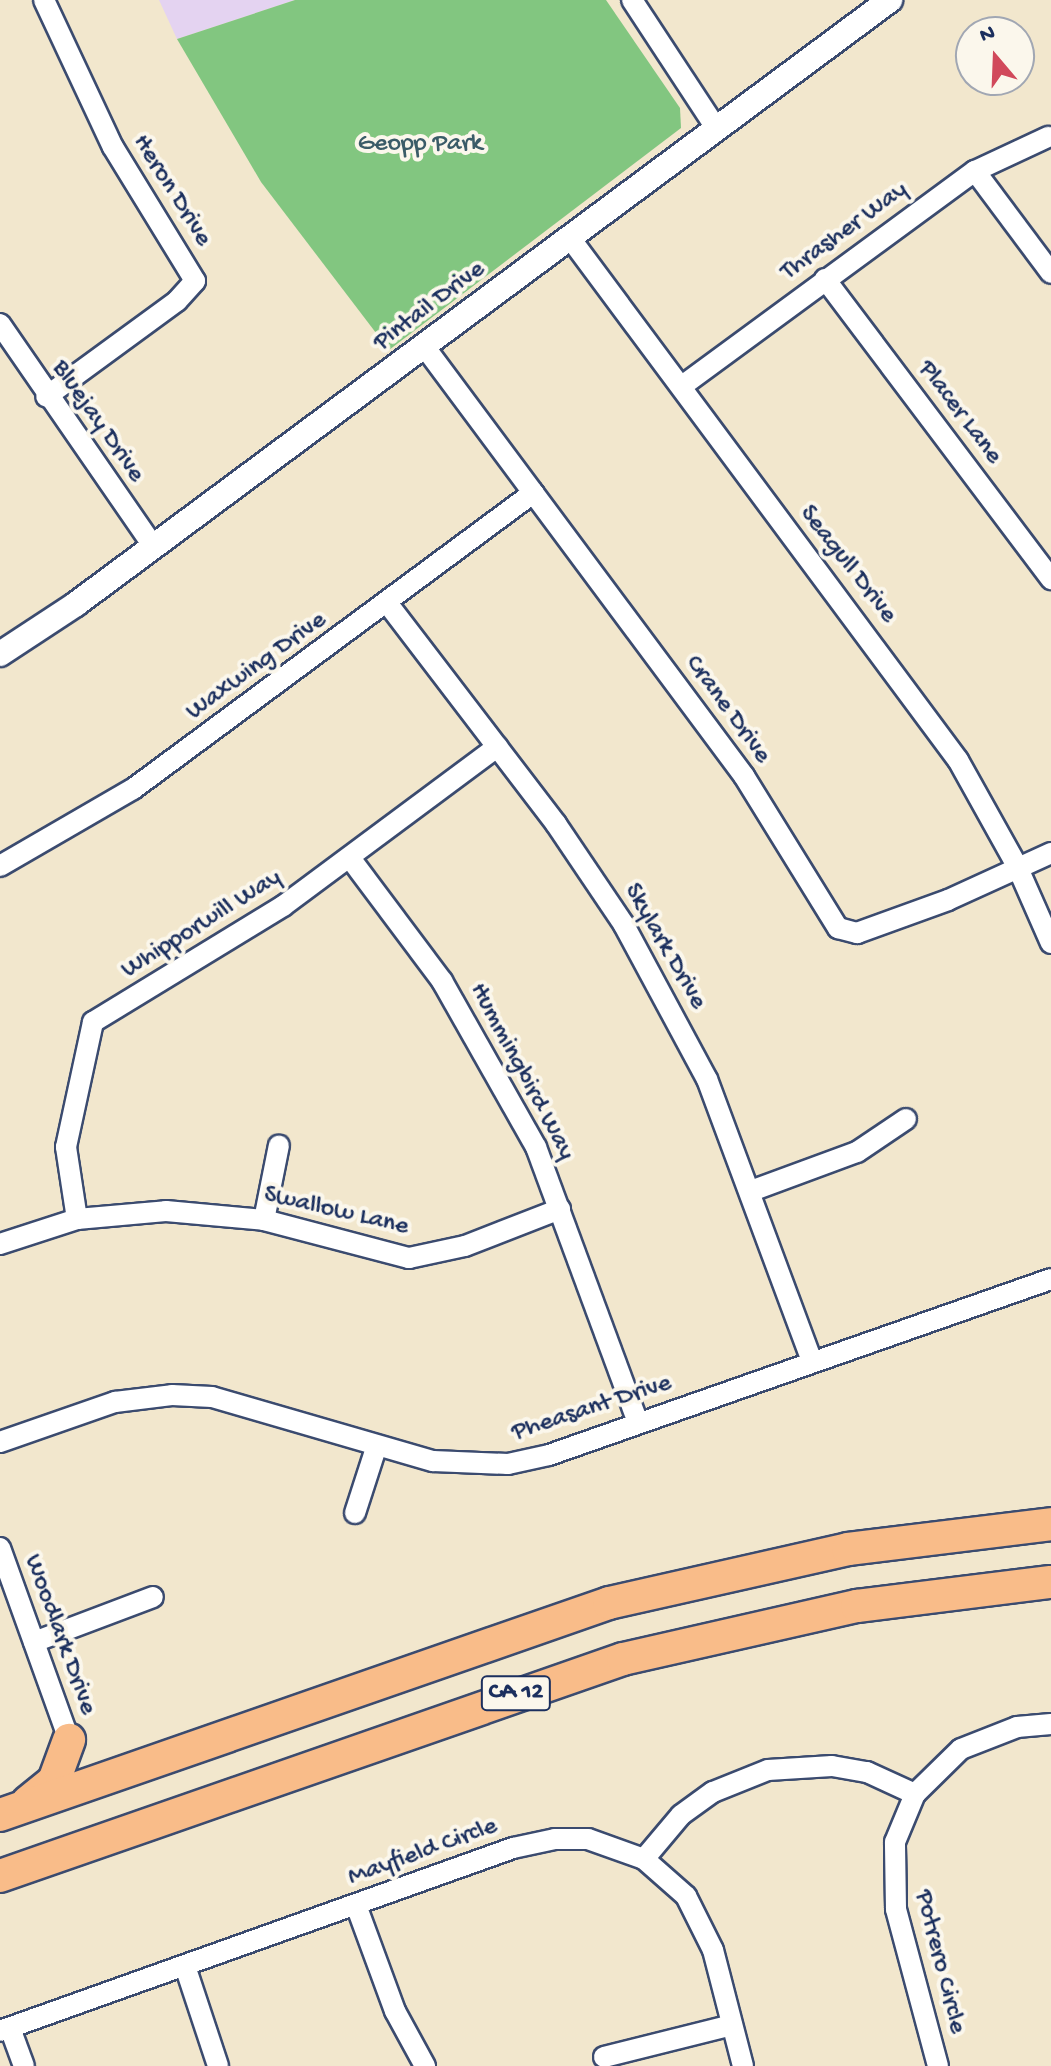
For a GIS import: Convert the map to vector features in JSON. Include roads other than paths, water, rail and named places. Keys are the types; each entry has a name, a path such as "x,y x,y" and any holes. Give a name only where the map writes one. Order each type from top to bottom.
{"highway":[{"name":"CA 12","path":"10,1812 609,1603 848,1549 1051,1524"},
{"name":"CA 12","path":"0,1876 623,1659 857,1606 1051,1582"},
{"path":"10,1812 54,1781 69,1740 94,1759 144,1764"}],"street":[{"name":"Heron Drive","path":"44,0 113,147 195,281 177,301 46,397"},
{"path":"632,0 716,128"},
{"name":"Pintail Drive","path":"0,654 154,547 890,0"},
{"name":"Thrasher Way","path":"682,386 975,171 1048,137"},
{"path":"975,171 1051,273"},
{"name":"Seagull Drive","path":"570,238 958,760 1017,866 1051,943"},
{"name":"Placer Lane","path":"825,279 1051,579"},
{"name":"Bluejay Drive","path":"0,324 46,397 154,547"},
{"name":"Crane Drive","path":"424,346 744,776 838,928 857,933 948,900 1051,853"},
{"name":"Waxwing Drive","path":"0,866 133,789 388,604 533,493"},
{"name":"Skylark Drive","path":"388,604 497,747 624,925 707,1079 812,1361"},
{"name":"Whipporwill Way","path":"77,1219 66,1147 93,1022 206,956 350,858 497,747"},
{"name":"Hummingbird Way","path":"350,858 467,1021 536,1147 638,1423"},
{"path":"751,1191 857,1152 906,1119"},
{"path":"264,1220 279,1145"},
{"name":"Swallow Lane","path":"0,1244 77,1219 166,1211 264,1220 409,1258 465,1246 560,1209"},
{"name":"Pheasant Drive","path":"0,1442 115,1402 172,1395 212,1397 376,1448 469,1466 508,1464 638,1423 1051,1279"},
{"path":"355,1513 376,1448"},
{"name":"Woodlark Drive","path":"0,1548 69,1740"},
{"path":"34,1642 153,1597"},
{"name":"Potrero Circle","path":"938,2066 896,1909 892,1873 895,1842 915,1794 961,1749 1017,1727 1051,1724"},
{"path":"644,1859 681,1815 713,1792 768,1770 832,1766 867,1772 915,1794"},
{"name":"Mayfield Circle","path":"5,2029 533,1842 588,1839 644,1859 686,1896 703,1923 743,2066"},
{"path":"356,1905 395,2011 425,2066"},
{"path":"185,1966 218,2066"},
{"path":"604,2057 732,2025"},
{"path":"5,2029 24,2066"}],"park label":[{"name":"Geopp Park","path":"420,145"}]}
